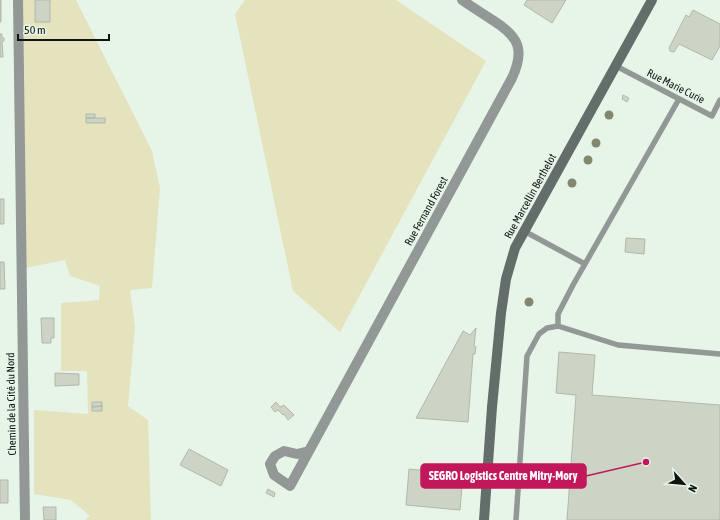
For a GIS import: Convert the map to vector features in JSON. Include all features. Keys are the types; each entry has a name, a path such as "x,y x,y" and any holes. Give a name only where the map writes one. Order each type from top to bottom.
{"street":[{"name":"Chemin de la Cité du Nord","path":"18,0 25,520"},
{"name":"Rue Fernand Forest","path":"309,451 517,68 519,47 514,37 503,27 462,0"},
{"name":"Rue Marcellin Berthelot","path":"484,520 492,407 501,312 506,279 514,248 652,0"}],"lane":[{"name":"Rue Marie Curie","path":"616,66 712,116 720,100"},
{"path":"558,326 558,314 679,99"},
{"path":"524,231 585,264"},
{"path":"516,520 527,356 539,334 546,328 558,326 618,345 720,354"}],"green space":[{"path":"22,0 76,0 152,151 160,188 152,288 130,290 135,326 128,406 148,420 151,520 85,520 90,516 71,500 34,494 34,410 88,414 87,371 61,371 61,303 99,300 100,286 70,276 65,260 25,268"},
{"path":"245,0 396,0 486,61 340,332 293,291 235,14"}],"building":[{"path":"1,0 1,22 0,22"},
{"path":"35,0 50,0 50,22 35,22"},
{"path":"527,0 566,0 552,23 524,5"},
{"path":"693,10 720,24 720,46 712,60 679,44 674,52 670,51 669,48 686,15 689,17"},
{"path":"0,34 2,34 2,38 4,38 4,41 2,41 3,57 0,57"},
{"path":"623,95 629,98 627,102 622,99"},
{"path":"86,114 95,114 95,118 86,118"},
{"path":"86,118 105,118 105,123 86,123"},
{"path":"0,199 4,199 4,224 0,224"},
{"path":"626,238 645,239 644,254 625,252"},
{"path":"0,262 4,262 5,289 0,289"},
{"path":"41,318 54,318 54,338 51,338 51,343 42,343"},
{"path":"476,328 474,346 476,347 475,354 473,354 468,422 416,418 463,331 470,335"},
{"path":"559,352 595,355 592,395 720,405 720,520 567,520 576,395 556,393"},
{"path":"55,373 79,374 79,385 55,386"},
{"path":"92,402 102,402 102,406 92,407"},
{"path":"276,402 280,407 284,405 294,415 288,420 284,414 283,415 278,410 275,412 271,407"},
{"path":"102,406 102,411 92,411 92,407"},
{"path":"189,449 228,470 221,486 180,465"},
{"path":"409,469 463,474 460,510 406,505"},
{"path":"0,480 8,480 8,503 0,503"},
{"path":"268,489 275,493 274,497 266,493"},
{"path":"43,507 56,507 56,520 44,520"}],"place":[{"name":"SEGRO Logistics Centre Mitry-Mory","path":"646,462"}]}
